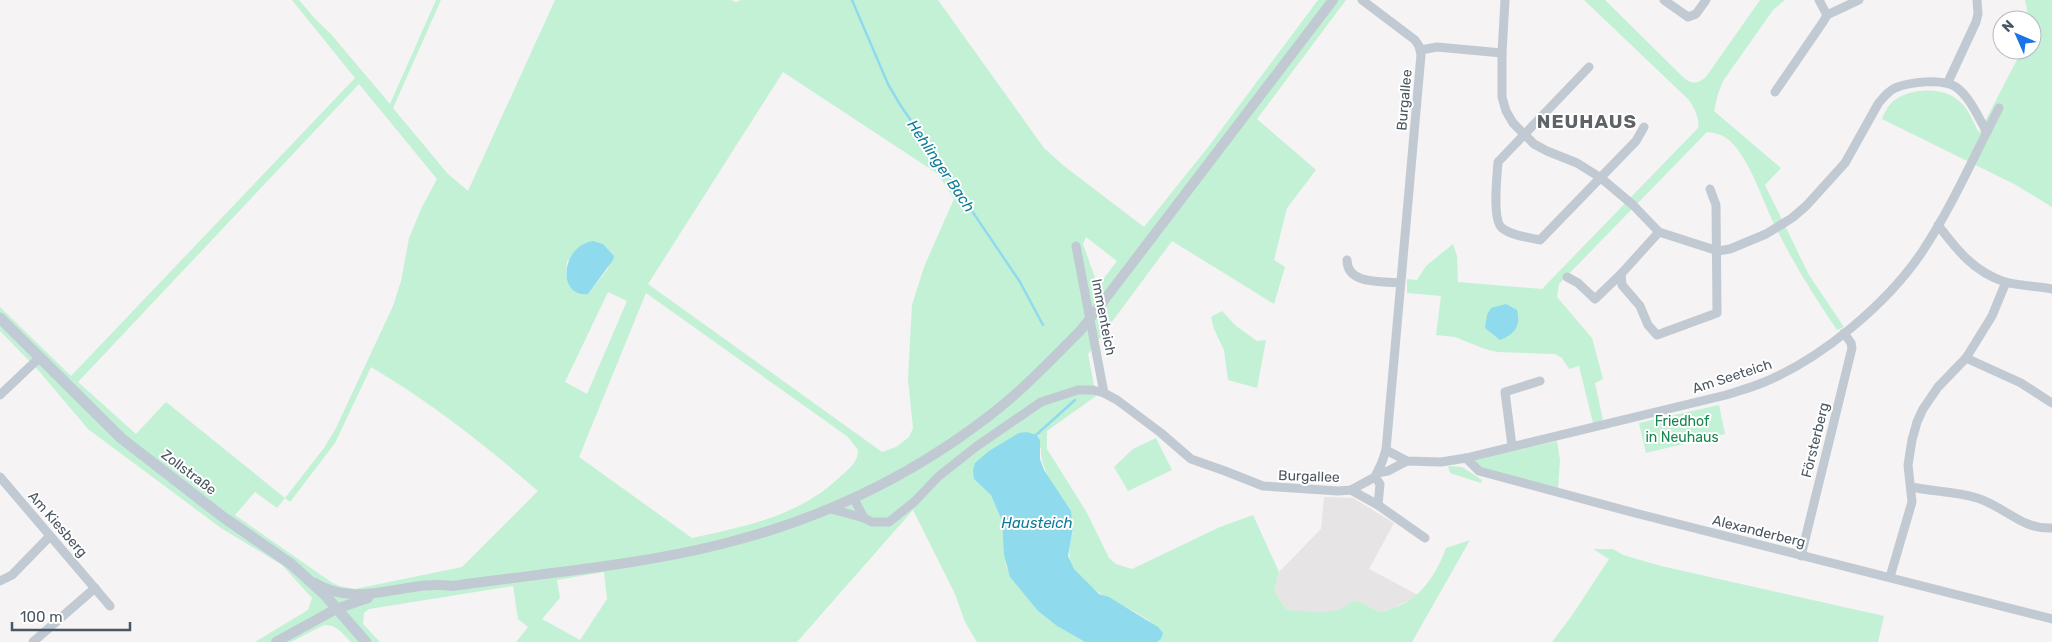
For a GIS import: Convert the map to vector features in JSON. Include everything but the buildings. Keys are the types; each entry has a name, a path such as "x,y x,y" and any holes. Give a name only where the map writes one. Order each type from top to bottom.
{"main road":[{"name":"Zollstraße","path":"0,318 121,438 223,517 279,554 324,594 366,642"}],"street":[{"path":"276,642 336,609 373,597 693,550 747,538 854,499 913,467 990,416 1033,379 1080,331 1333,0"},
{"path":"1362,0 1402,29 1417,43 1421,50 1437,48 1502,52"},
{"path":"1505,0 1502,97 1506,111 1513,123 1534,144 1577,163 1601,178 1633,205 1659,232 1718,250 1730,249 1766,234 1792,218 1806,206 1845,163 1878,104 1889,92 1904,85 1948,82 1965,95 1987,132"},
{"path":"1664,0 1688,17 1696,14 1706,0"},
{"path":"1819,0 1827,15"},
{"path":"1775,92 1827,15 1859,0"},
{"path":"1948,82 1976,22 1978,14 1977,0"},
{"name":"Burgallee","path":"830,509 872,522 888,522 899,516 938,476 952,465 1041,402 1078,390 1093,390 1104,393 1139,417 1194,461 1263,486 1331,491 1351,490 1376,475 1386,450 1421,50"},
{"path":"1589,67 1498,162 1496,213 1502,228 1540,240 1636,141 1644,127"},
{"name":"Am Seeteich","path":"1376,475 1407,462 1440,462 1466,458 1726,395 1762,383 1795,367 1844,333 1897,284 1922,252 1938,225 1999,108"},
{"path":"1620,274 1622,285 1640,306 1648,325 1657,335 1717,313 1718,250 1716,204 1710,189"},
{"path":"1938,225 1976,269 2006,282 2052,289"},
{"path":"1567,277 1578,283 1595,299 1659,232"},
{"name":"Immenteich","path":"1076,246 1104,393"},
{"path":"1347,260 1348,268 1355,276 1362,279 1400,283"},
{"path":"1890,577 1912,502 1912,487 1908,465 1917,422 1938,386 1966,358 1992,316 2006,282"},
{"name":"Försterberg","path":"1801,556 1852,348 1844,333"},
{"path":"0,395 39,358"},
{"path":"1966,358 2021,383 2052,403"},
{"path":"1512,446 1505,392 1540,381"},
{"name":"Am Seeteich","path":"1386,450 1407,462"},
{"name":"Alexanderberg","path":"1466,458 1478,471 1801,556 2052,619"},
{"path":"1376,475 1380,484 1378,505"},
{"name":"Am Kiesberg","path":"0,477 110,606"},
{"path":"1912,487 1968,495 1992,503 2030,526 2052,528"},
{"path":"1351,490 1378,505 1425,538"},
{"path":"854,499 864,518"},
{"path":"0,581 12,575 50,536"},
{"path":"304,576 336,593 358,595 439,584 454,586"},
{"path":"33,642 95,588"}],"shaded area":[{"path":"1324,497 1353,498 1394,523 1369,569 1418,595 1394,608 1380,612 1360,602 1353,601 1345,608 1333,612 1317,613 1287,610 1274,591 1279,572 1321,529"}],"green space":[{"path":"292,0 299,0 330,33 390,104 436,0 441,0 393,108 448,174 468,191 555,0 731,0 736,2 741,0 938,0 1044,148 1064,166 1144,227 1209,146 1318,0 1346,0 1257,119 1316,170 1287,208 1274,260 1285,267 1274,304 1172,241 1088,354 1096,396 1047,431 1047,449 1086,511 1109,558 1116,564 1132,569 1220,527 1253,515 1279,572 1274,591 1287,610 1331,612 1353,601 1360,602 1380,612 1393,609 1404,604 1422,589 1436,571 1446,548 1470,540 1412,642 1157,642 1161,639 1150,622 1139,614 1097,592 1073,568 1069,553 1073,519 1043,465 1041,448 974,479 991,494 1002,521 1006,566 1038,611 1057,626 1085,642 977,642 965,622 955,594 913,510 797,642 516,642 528,627 518,619 513,586 369,609 364,613 363,624 380,642 351,642 333,626 324,625 291,642 255,642 308,610 312,598 282,565 221,528 88,429 39,371 0,331 0,307 71,376 355,78","holes":["783,72 938,174 954,199 924,267 912,305 908,379 913,428 909,437 896,447 882,452 648,284","359,84 437,179 422,207 409,238 401,281 393,306 336,428 324,448 285,498 166,402 136,434 78,382","1086,237 1117,261 1098,286 1083,244","603,244 613,255 607,270 588,294 566,276 567,261","608,292 627,301 587,394 565,382","646,293 848,437 858,450 857,458 851,467 826,489 791,510 753,524 692,538 579,457","371,367 416,395 457,425 538,491 462,567 355,589 339,586 331,582 235,515 255,492 277,508 285,498 290,502 335,443","604,572 607,599 580,640 542,619 560,598 557,580"]},
{"path":"1584,0 1605,0 1684,78 1694,83 1703,80 1708,74 1760,0 1785,0 1773,10 1723,81 1714,111 1781,168 1765,185 1809,275 1844,327 1837,330 1804,278 1781,238 1751,172 1740,153 1725,137 1707,132 1559,284 1557,297 1592,338 1603,379 1595,383 1603,420 1593,423 1579,366 1569,369 1562,358 1555,354 1497,352 1455,337 1436,335 1441,296 1407,293 1407,279 1417,280 1426,266 1453,244 1457,256 1458,282 1542,289 1698,128 1695,110 1689,100"},
{"path":"2025,0 2052,0 2052,207 2016,185 1882,119 1888,107 1898,98 1913,92 1938,91 1953,96 1962,104 1979,133 2017,60 2042,60 2042,10 2027,10"},
{"path":"1222,311 1236,326 1257,341 1266,340 1257,388 1228,380 1224,350 1214,329 1211,317"},
{"name":"Friedhof in Neuhaus","path":"1719,405 1725,434 1646,453 1639,423"},
{"path":"1156,438 1172,470 1128,491 1114,467 1133,449"},
{"path":"1557,441 1560,460 1558,489 1477,467 1474,460"},
{"path":"1448,466 1462,467 1482,480 1481,483 1450,473"},
{"path":"1593,549 1613,549 1623,555 1661,566 1884,616 1878,642 1552,642 1609,559"}],"water":[{"path":"593,241 603,244 614,256 613,260 588,294 578,293 571,288 567,280 566,271 574,252 582,245"},
{"path":"1506,304 1517,310 1518,321 1516,329 1510,335 1500,340 1485,328 1487,315 1491,308"},
{"name":"Hausteich","path":"1027,432 1036,435 1040,440 1040,459 1044,470 1071,511 1073,528 1068,556 1074,569 1099,594 1109,597 1158,627 1163,633 1161,639 1157,642 1085,642 1057,626 1038,611 1010,577 1004,555 1002,521 991,495 974,479 973,470 975,463 989,451 1019,433"}],"waterway":[{"name":"Hehlinger Bach","path":"852,0 888,84 899,103 1020,282 1043,325"},
{"name":"Hehlinger Bach","path":"1035,436 1075,400"}],"district":[{"name":"NEUHAUS","path":"1587,121"}]}
